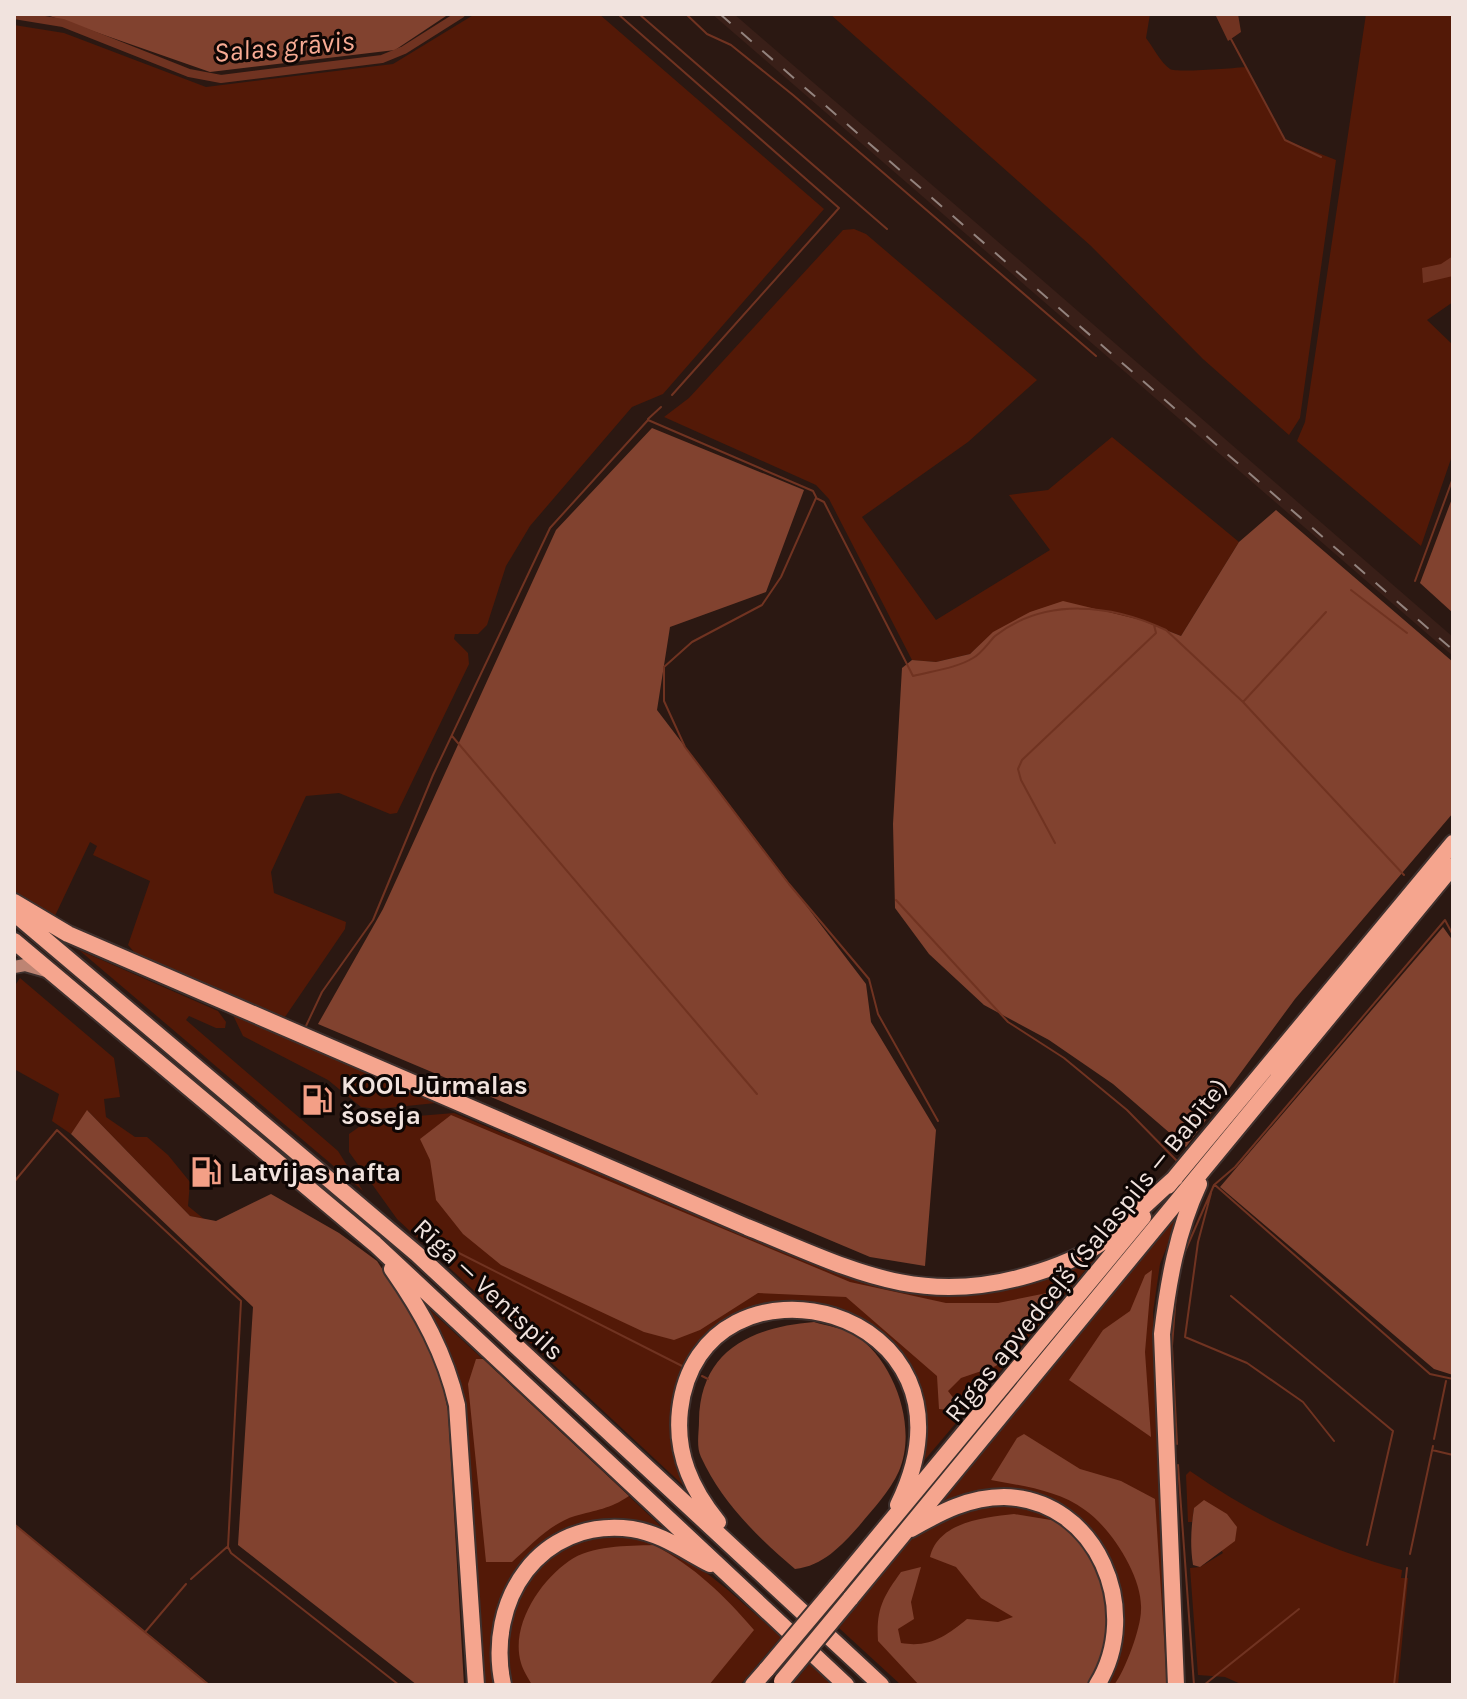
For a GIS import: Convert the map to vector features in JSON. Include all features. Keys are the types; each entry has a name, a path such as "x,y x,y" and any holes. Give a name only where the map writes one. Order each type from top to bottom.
{"highway":[{"name":"Rīgas apvedceļš (Salaspils — Babīte)","path":"753,1685 1453,843"},
{"name":"Rīgas apvedceļš (Salaspils — Babīte)","path":"780,1683 1053,1356 1453,866"},
{"path":"14,902 68,934 747,1227 857,1271 902,1284 947,1290 982,1288 1049,1269 1101,1243 1175,1178"},
{"name":"Rīga — Ventspils","path":"14,913 417,1254 881,1685"},
{"name":"Rīga — Ventspils","path":"14,941 375,1244 846,1685"},
{"path":"1176,1685 1162,1334 1167,1293 1186,1214 1215,1155"},
{"path":"375,1244 429,1326 448,1369 454,1393 461,1446 476,1685"},
{"path":"760,1572 693,1487 679,1429 686,1384 701,1355 727,1331 758,1314 790,1309 838,1315 867,1330 897,1360 912,1391 918,1441 911,1473 890,1521"},
{"path":"900,1536 948,1508 984,1499 1026,1501 1063,1517 1100,1554 1114,1591 1116,1638 1110,1662 1097,1685"},
{"path":"503,1685 499,1634 510,1594 534,1562 563,1541 605,1529 645,1532 731,1576"}],"main road":[{"path":"14,967 25,965 57,974"}],"shaded area":[{"path":"44,14 449,14 395,50 210,72"},
{"path":"475,14 599,14 824,209 663,394 632,407 530,526 506,566 487,625 478,634 455,634 454,639 468,653 469,664 397,813 390,814 339,793 306,796 271,872 274,893 346,922 345,929 285,1017 136,954 128,945 150,881 93,855 97,846 90,842 53,920 14,892 14,25 64,33 206,87 393,64"},
{"path":"712,14 734,14 1011,253 1453,637 1453,656"},
{"path":"830,14 1150,14 1146,38 1170,69 1246,67 1285,140 1336,160 1300,418 1289,435 1203,359 1091,246"},
{"path":"1215,14 1238,14 1241,32 1228,41"},
{"path":"1366,14 1453,14 1453,302 1427,320 1453,345 1453,453 1421,546 1297,441 1305,422"},
{"path":"854,229 866,234 1037,380 968,442 862,517 936,620 1050,550 1009,495 1048,490 1112,437 1239,542 1181,636 1141,620 994,632 970,654 936,662 912,660 829,499 816,485 664,417 689,398 843,230"},
{"path":"1453,256 1453,276 1423,283 1422,268 1441,264"},
{"path":"652,428 804,490 766,592 670,627 657,710 866,984 871,1022 936,1130 925,1266 870,1257 318,1024 383,909 556,530"},
{"path":"1453,496 1453,613 1420,583"},
{"path":"1276,510 1453,662 1453,813 1295,999 1186,1147 1113,1084 1049,1040 984,1005 929,954 895,908 893,824 902,668 912,660 936,662 970,654 993,632 1030,612 1063,601 1141,620 1181,636 1239,542"},
{"path":"1443,927 1453,941 1453,1375 1434,1369 1220,1187"},
{"path":"79,950 218,1011 226,1022 225,1028 216,1028 189,1016 186,1020 338,1151 363,1191"},
{"path":"20,978 114,1058 120,1097 104,1099 106,1117 135,1137 147,1137 168,1155 190,1182 188,1206 204,1219 190,1216 88,1111 71,1134 52,1121 59,1094 14,1069 14,987"},
{"path":"233,1015 433,1097 436,1103 377,1109 361,1107 328,1080 243,1036"},
{"path":"87,1110 190,1216 216,1221 271,1194 339,1233 377,1261 436,1352 448,1411 464,1685 417,1685 238,1545 253,1307 71,1134"},
{"path":"454,1113 791,1254 882,1285 942,1295 983,1293 1042,1279 1099,1254 917,1469 924,1433 920,1401 908,1371 890,1345 866,1324 839,1309 808,1301 777,1302 745,1313 696,1357 680,1382 675,1426 685,1487 397,1219 349,1152 349,1134 369,1120"},
{"path":"451,1115 850,1282 946,1303 998,1303 1052,1292 996,1366 961,1378 948,1391 958,1404 949,1410 939,1409 937,1376 846,1297 758,1293 700,1330 674,1340 644,1332 501,1265 463,1234 436,1200 430,1160 420,1139"},
{"path":"1181,1210 1160,1264 1153,1312 1173,1685 1104,1685 1120,1647 1123,1612 1114,1569 1092,1532 1076,1516 1038,1497 939,1506"},
{"path":"1152,1270 1145,1352 1151,1437 1069,1380 1103,1330 1130,1311 1145,1275"},
{"path":"428,1308 666,1531 644,1524 585,1527 506,1589 494,1629 498,1685 481,1685 450,1356"},
{"path":"814,1322 855,1335 869,1346 891,1377 899,1396 906,1435 899,1471 875,1506 831,1554 814,1564 795,1569 754,1532 719,1489 699,1453 699,1421 709,1376 719,1360 734,1347 770,1330"},
{"path":"476,1359 483,1359 629,1496 609,1506 566,1519 512,1562 486,1562 468,1384"},
{"path":"1024,1434 1080,1469 1121,1481 1155,1499 1167,1685 1114,1685 1132,1649 1141,1610 1137,1583 1131,1569 1105,1529 1075,1503 1040,1490 991,1480 1017,1438"},
{"path":"1190,1471 1240,1503 1292,1530 1402,1570 1401,1578 1408,1578 1398,1685 1243,1685 1225,1677 1198,1675 1190,1568 1200,1567 1223,1553 1194,1508 1192,1522 1188,1522 1186,1475"},
{"path":"1204,1500 1227,1514 1237,1527 1235,1541 1200,1567 1193,1565 1192,1529 1194,1508"},
{"path":"1004,1503 1028,1507 1059,1519 1090,1685 901,1685 839,1628 914,1535 965,1508"},
{"path":"1014,1514 1057,1521 1073,1532 1102,1568 1110,1637 1090,1685 919,1685 878,1641 878,1620 885,1596 901,1572 921,1567 911,1602 914,1619 898,1629 901,1643 929,1642 952,1631 967,1619 998,1622 1013,1617 981,1598 956,1567 930,1557 942,1536 952,1529 977,1520"},
{"path":"14,1524 210,1685 14,1685"},
{"path":"600,1536 628,1538 677,1554 720,1584 781,1637 740,1685 510,1685 506,1658 507,1633 521,1590 552,1557"},
{"path":"654,1545 708,1583 754,1630 709,1685 532,1685 521,1663 520,1634 530,1606 548,1580 569,1561 588,1552 610,1547"},
{"path":"810,1663 833,1685 792,1685"}],"waterway":[{"name":"Salas grāvis","path":"14,15 63,23 189,73 221,79 382,59 404,50 461,14"},
{"path":"618,14 839,208 672,395"},
{"path":"639,14 887,229"},
{"path":"686,14 707,34 731,45 793,95 1096,356"},
{"path":"1231,39 1285,140 1321,157"},
{"path":"648,419 661,407"},
{"path":"305,1028 322,992 373,920 433,775 550,528 648,420 813,491 816,497"},
{"path":"1415,581 1453,478"},
{"path":"938,1121 878,1014 869,979 789,884 685,747 664,701 664,667 692,642 762,605 781,577 816,498 824,502 913,676 967,661 1014,623 1035,615 1057,610 1101,610 1145,621 1166,630 1243,702 1404,875"},
{"path":"1351,590 1407,633"},
{"path":"1243,702 1326,612"},
{"path":"1055,843 1021,780 1018,769 1022,760 1156,633 1154,625"},
{"path":"452,736 757,1094"},
{"path":"896,900 1008,1022 1064,1058 1127,1110 1177,1161"},
{"path":"1183,1256 1214,1185 1235,1167 1445,920 1453,935"},
{"path":"14,1182 57,1130 241,1301 228,1547 231,1553 399,1685"},
{"path":"1215,1185 1430,1374 1453,1379"},
{"path":"1211,1193 1198,1242 1185,1337 1247,1363 1303,1402 1334,1441"},
{"path":"453,1250 688,1369"},
{"path":"1176,1294 1172,1346 1177,1444"},
{"path":"1231,1296 1393,1431 1367,1545"},
{"path":"702,1376 708,1379"},
{"path":"1434,1439 1446,1381"},
{"path":"1410,1554 1433,1446"},
{"path":"1432,1450 1453,1455"},
{"path":"1178,1465 1194,1685"},
{"path":"14,1524 209,1685"},
{"path":"191,1579 227,1547"},
{"path":"1394,1685 1407,1568"},
{"path":"146,1631 186,1584"},
{"path":"1204,1685 1299,1609"}],"railway":[{"path":"720,14 1453,650"}],"place":[{"name":"KOOL Jūrmalas šoseja","path":"317,1100"},
{"name":"Latvijas nafta","path":"206,1172"}]}
